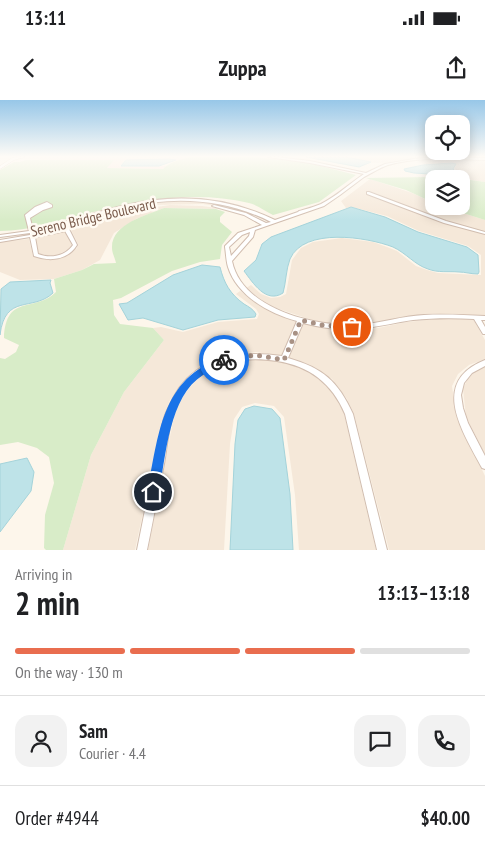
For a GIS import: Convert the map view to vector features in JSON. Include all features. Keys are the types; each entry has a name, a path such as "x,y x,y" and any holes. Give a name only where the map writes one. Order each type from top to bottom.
{"street":[{"path":"363,178 331,202 240,234 230,243 227,248 232,273 249,295 268,308 321,325 376,326 405,319 434,316 485,318"},
{"path":"368,193 445,222 485,233"},
{"name":"Sereno Bridge Boulevard","path":"66,227 127,206 181,200 225,204 250,210 274,221"},
{"path":"28,218 51,205 44,204 27,216 32,227 31,235 36,255 47,258 64,255 74,248 75,245 66,227"},
{"name":"Sereno Bridge Boulevard","path":"0,241 66,227 122,212 170,204 219,207 245,214 265,224"},
{"path":"36,208 42,209"},
{"path":"230,260 251,236 253,230"},
{"name":"Sereno Bridge Boulevard","path":"0,236 31,235"},
{"path":"230,243 243,246"},
{"path":"476,318 485,332"},
{"path":"284,360 301,320"},
{"path":"142,550 169,415 175,401 184,386 198,373 212,364 229,358 256,355 295,363 317,374 329,382 343,399 349,414 382,550"},
{"path":"485,363 473,368 463,376 458,387 461,416 485,465"}],"shaded area":[{"path":"470,178 485,178 485,182 470,180"},
{"path":"370,179 425,199 425,213 368,192 366,193 443,223 485,234 485,316 432,314 351,325 321,323 270,306 246,288 251,285 261,294 271,298 286,294 292,260 301,248 313,242 342,238 373,242 387,247 397,251 416,266 438,273 481,275 481,255 468,246 419,231 387,216 352,207 346,208 341,201"},
{"path":"166,201 208,202 242,210 203,204 153,205 121,211 69,227 68,225 128,207"},
{"path":"170,205 224,209 164,208 136,219 114,233 100,260 82,270 54,279 20,280 0,272 0,242 29,239 33,256 55,259 66,256 77,248 78,244 71,230 124,212"},
{"path":"431,215 469,215 485,220 485,232 454,224"},
{"path":"65,231 72,245 71,248 55,256 39,254 35,238"},
{"path":"240,291 265,309 296,321 281,356 256,352 227,356 210,362 194,371 181,385 170,400 164,415 135,550 63,550 91,455 124,392 164,340 153,328 161,327 183,332 218,322 257,319 259,314 256,309 236,294"},
{"path":"436,319 473,319 485,340 485,359 469,365 458,374 452,386 456,415 485,476 485,550 389,550 354,414 347,399 332,379 313,367 289,358 304,323 321,327 353,330"},
{"path":"244,359 269,359 293,365 309,372 325,383 338,400 344,414 376,550 299,550 295,495 284,417 274,406 255,403 242,407 234,419 230,444 224,550 148,550 174,416 179,402 201,375 215,367"},
{"path":"485,367 485,454 466,417 463,389 468,378 477,370"}],"green space":[{"path":"0,178 352,178 319,202 273,215 249,203 229,199 208,197 167,198 106,209 33,227 0,231"},
{"path":"366,178 425,178 425,199 406,190"},
{"path":"470,180 485,182 485,220 469,215"},
{"path":"164,208 216,209 225,212 220,217 220,222 232,232 222,245 220,259 200,262 172,271 121,298 113,300 114,315 120,324 153,328 164,340 124,392 91,455 63,550 46,550 44,548 45,515 54,483 49,457 37,448 18,442 0,445 0,358 5,359 16,352 19,345 4,338 6,324 10,315 16,309 39,302 56,292 54,279 94,264 116,263 112,248 113,240 117,233 140,217"}],"water":[{"path":"351,207 385,217 418,232 467,247 478,255 478,274 432,270 419,265 402,252 382,243 337,237 308,242 297,249 290,259 283,293 277,296 271,296 260,291 244,271 256,260 262,244 271,237"},
{"path":"202,265 220,267 228,288 239,300 254,311 255,317 218,320 183,330 143,318 128,320 119,304 127,303 173,275"},
{"path":"51,280 53,293 45,299 14,308 8,313 3,322 0,335 1,289 10,282"},
{"path":"254,406 272,409 280,418 290,494 293,550 230,550 235,444 238,420 245,409"},
{"path":"27,458 34,472 31,491 0,532 0,464"}],"way so far":[{"path":"224,360 256,355 284,360 301,320 321,325 352,327"}],"route":[{"path":"153,492 169,415 175,401 184,386 198,373 212,364 224,360"}]}
